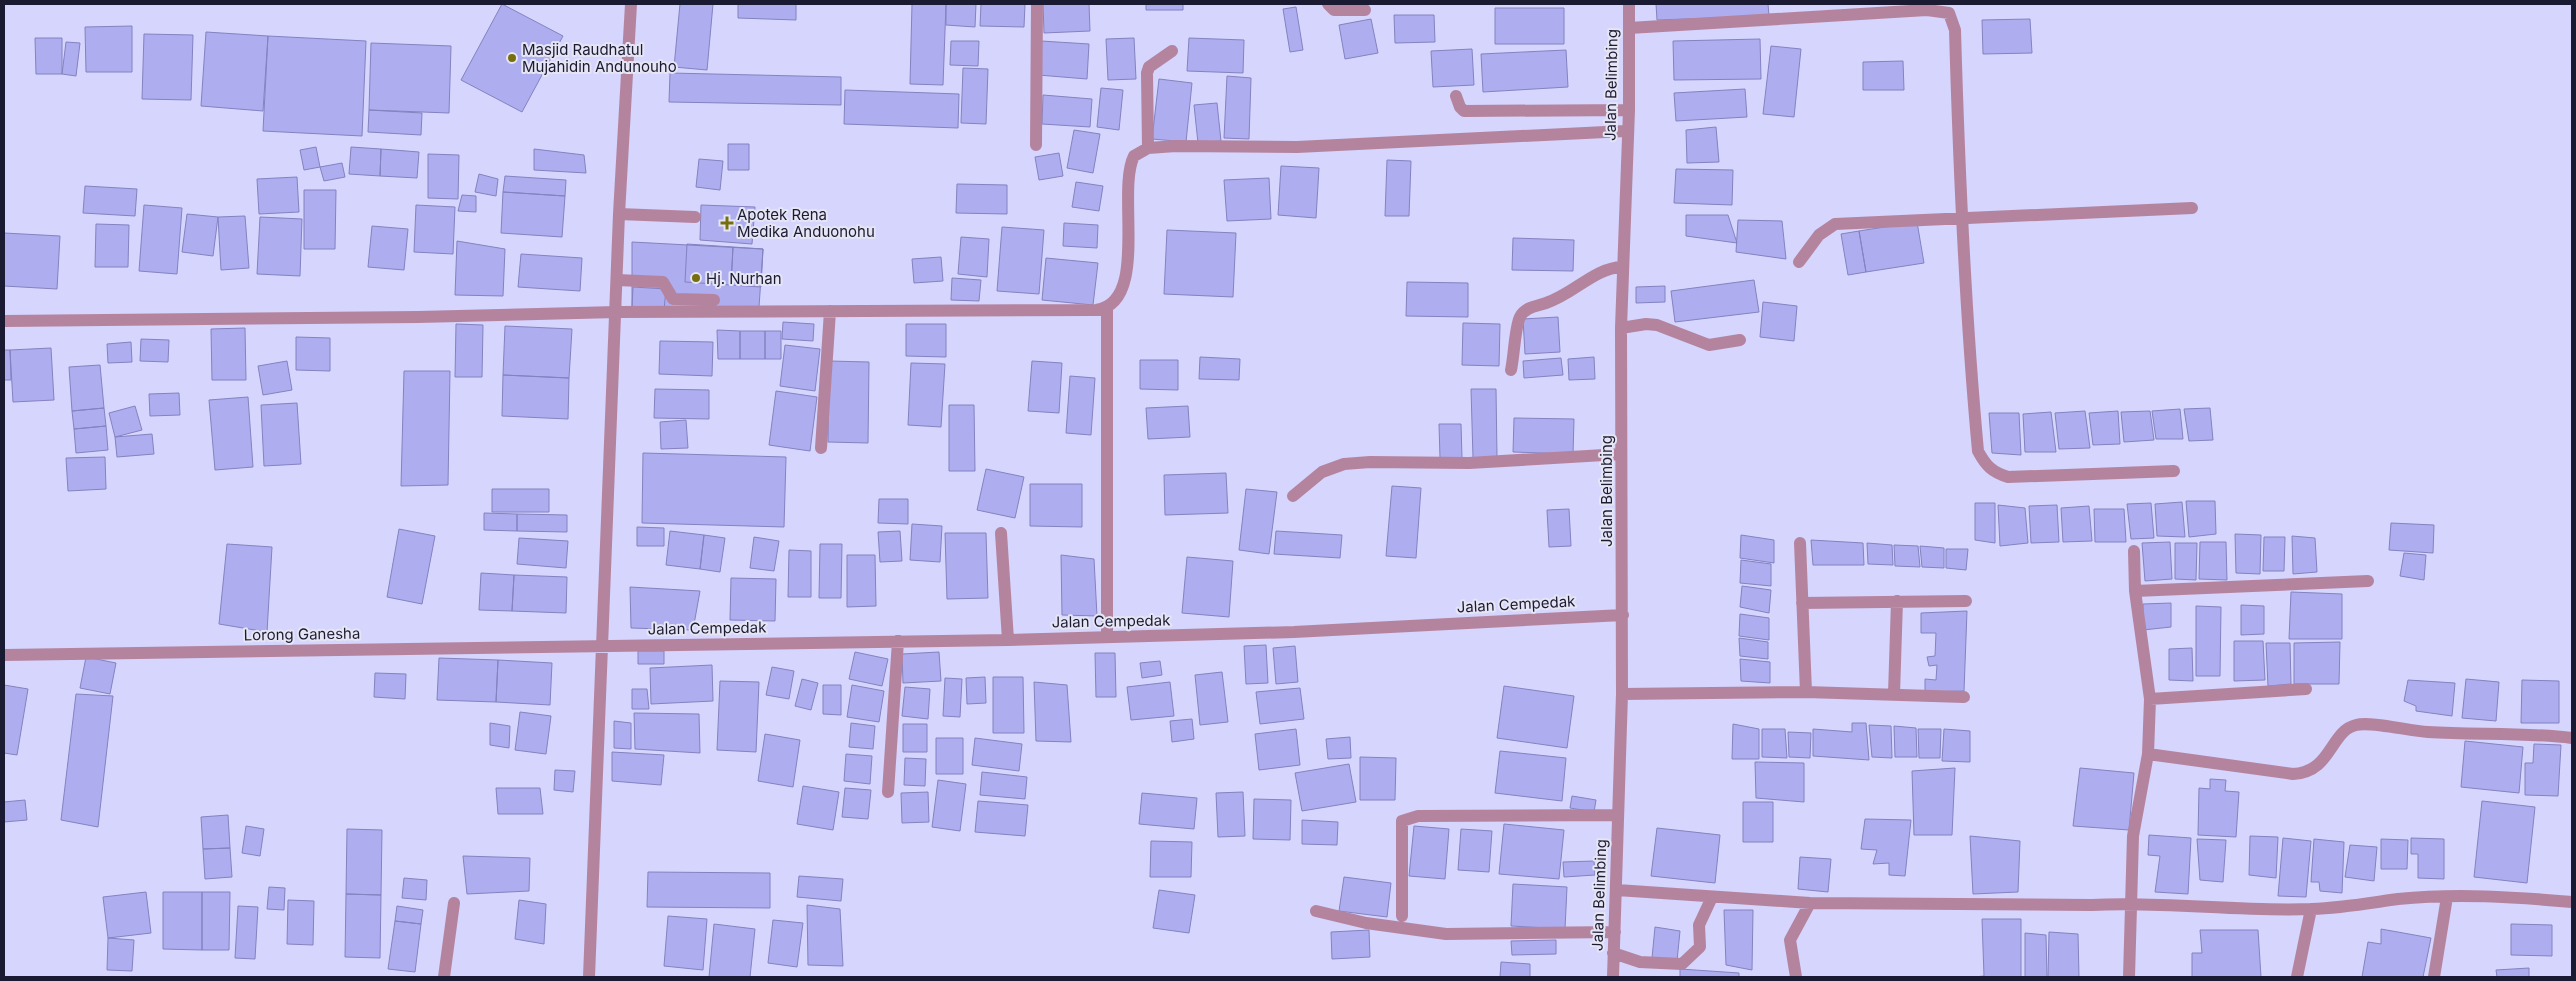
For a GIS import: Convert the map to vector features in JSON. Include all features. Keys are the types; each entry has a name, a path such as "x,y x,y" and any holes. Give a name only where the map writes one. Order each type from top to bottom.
{"street":[{"path":"588,977 616,280 632,4"},
{"path":"1036,144 1037,4"},
{"path":"1328,4 1334,10 1365,10"},
{"name":"Jalan Belimbing","path":"1613,977 1622,694 1621,328 1626,131 1629,110 1629,4"},
{"path":"1629,28 1927,10 1949,13 1955,30 1961,218 1968,340 1978,451 1986,466 1994,473 2008,477 2174,471"},
{"path":"1148,148 1147,73 1149,67 1172,51"},
{"path":"1456,96 1460,107 1464,111 1629,110"},
{"path":"4,321 418,317 616,312 1107,308 1114,301 1125,280 1128,249 1128,172 1134,156 1148,148 1176,146 1297,147 1626,131"},
{"path":"1799,262 1819,235 1835,224 2192,208"},
{"path":"619,214 695,217"},
{"path":"1511,370 1518,320 1525,310 1552,301 1584,284 1604,269 1622,267"},
{"path":"616,280 663,282 673,299 714,300"},
{"path":"1107,308 1107,637"},
{"path":"821,448 830,310"},
{"path":"1621,328 1646,324 1657,325 1709,345 1740,340"},
{"path":"1293,496 1322,472 1344,464 1370,462 1469,463 1622,454"},
{"path":"1002,533 1008,640"},
{"path":"1800,543 1806,692"},
{"path":"2129,977 2133,836 2148,754 2150,699 2143,660 2135,591 2134,551"},
{"path":"2135,591 2368,581"},
{"path":"1894,694 1897,601"},
{"path":"1802,603 1966,601"},
{"name":"Jalan Cempedak","path":"600,646 1008,640 1294,632 1623,615"},
{"path":"888,792 898,641"},
{"name":"Lorong Ganesha","path":"4,654 600,646"},
{"path":"2150,699 2306,689"},
{"path":"1622,694 1806,692 1964,697"},
{"path":"2148,754 2210,764 2303,773 2328,756 2346,729 2357,724 2426,732 2545,734 2572,738"},
{"path":"1402,916 1402,821 1418,816 1617,815"},
{"path":"1617,890 1810,903 2082,905 2130,903 2311,909 2399,899 2447,897 2494,896 2572,902"},
{"path":"1613,953 1640,962 1682,964 1700,947 1699,925 1712,897"},
{"path":"2434,977 2447,897"},
{"path":"444,977 454,903"},
{"path":"1796,977 1790,940 1810,903"},
{"path":"2296,977 2311,909"},
{"path":"1316,912 1366,923 1446,934 1614,932"}],"building":[{"name":"Masjid Raudhatul Mujahidin Andunouho","path":"502,4 563,36 522,112 461,80"},
{"path":"680,4 713,4 707,70 674,67"},
{"path":"738,4 796,4 796,20 738,18"},
{"path":"912,4 946,4 943,85 910,84"},
{"path":"946,4 976,4 975,27 946,25"},
{"path":"981,4 1025,4 1024,27 980,26"},
{"path":"1043,4 1089,4 1090,31 1044,33"},
{"path":"1146,4 1183,4 1183,10 1146,10"},
{"path":"1656,4 1768,4 1769,16 1657,20"},
{"path":"1296,7 1303,50 1290,52 1283,9"},
{"path":"1495,8 1564,8 1564,44 1495,44"},
{"path":"1394,15 1434,15 1435,42 1395,43"},
{"path":"1371,19 1378,53 1345,59 1339,25"},
{"path":"2030,19 2032,53 1983,54 1982,20"},
{"path":"132,26 132,72 86,72 85,27"},
{"path":"206,32 268,36 263,111 201,106"},
{"path":"144,34 193,35 191,100 142,99"},
{"path":"268,36 366,41 362,136 263,131"},
{"path":"35,38 62,38 62,74 36,74"},
{"path":"1134,38 1136,79 1108,80 1106,39"},
{"path":"1189,38 1244,40 1243,73 1187,71"},
{"path":"1760,39 1761,79 1674,80 1673,41"},
{"path":"951,41 979,41 978,66 950,65"},
{"path":"1041,41 1089,44 1087,79 1038,75"},
{"path":"66,42 80,43 76,76 62,74"},
{"path":"371,43 451,46 449,113 369,110"},
{"path":"1771,46 1801,49 1794,117 1763,114"},
{"path":"1472,49 1474,85 1433,87 1431,51"},
{"path":"1566,50 1568,87 1483,92 1481,54"},
{"path":"1903,61 1904,90 1863,90 1863,62"},
{"path":"963,68 988,69 986,124 961,123"},
{"path":"670,73 841,77 841,105 669,102"},
{"path":"1227,76 1251,78 1249,139 1224,138"},
{"path":"1159,79 1192,83 1186,142 1152,139"},
{"path":"1101,88 1123,90 1119,130 1097,127"},
{"path":"1745,89 1747,117 1676,121 1674,93"},
{"path":"845,90 959,94 958,128 844,124"},
{"path":"1043,95 1092,99 1090,127 1042,124"},
{"path":"1217,103 1221,141 1198,143 1194,105"},
{"path":"369,110 422,113 421,135 368,132"},
{"path":"1716,127 1719,162 1687,163 1686,130"},
{"path":"1074,130 1100,134 1093,173 1067,168"},
{"path":"728,144 749,144 749,170 728,170"},
{"path":"316,147 320,167 304,170 300,150"},
{"path":"351,147 381,149 380,176 349,174"},
{"path":"381,149 419,152 417,178 380,176"},
{"path":"534,149 584,155 586,173 534,170"},
{"path":"1059,153 1063,176 1039,180 1035,157"},
{"path":"428,154 459,155 458,199 428,198"},
{"path":"699,159 723,161 720,190 696,187"},
{"path":"1387,160 1411,161 1409,216 1385,216"},
{"path":"342,163 345,177 324,181 320,167"},
{"path":"1281,166 1319,168 1316,218 1278,215"},
{"path":"1676,169 1733,170 1732,205 1674,203"},
{"path":"479,174 498,179 496,196 475,192"},
{"path":"505,176 566,180 565,196 503,192"},
{"path":"297,177 299,212 259,214 257,179"},
{"path":"1269,178 1271,219 1227,221 1224,180"},
{"path":"1076,182 1103,186 1099,211 1072,207"},
{"path":"957,184 1007,185 1007,214 956,213"},
{"path":"85,186 137,189 135,216 83,213"},
{"path":"304,190 336,190 335,249 304,249"},
{"path":"503,192 565,196 562,237 501,233"},
{"path":"462,195 476,196 476,212 458,211"},
{"path":"144,205 182,208 177,274 139,271"},
{"path":"416,205 455,207 453,254 414,252"},
{"name":"Apotek Rena Medika Anduonohu","path":"701,205 755,207 752,244 700,240"},
{"path":"187,214 218,217 213,256 182,252"},
{"path":"1686,215 1728,215 1737,243 1686,236"},
{"path":"245,216 249,268 221,270 218,217"},
{"path":"260,217 302,219 300,276 257,274"},
{"path":"1738,220 1782,221 1786,259 1736,252"},
{"path":"1917,222 1924,263 1866,272 1859,231"},
{"path":"1064,223 1098,225 1097,248 1063,246"},
{"path":"96,224 129,225 128,267 95,267"},
{"path":"372,226 408,229 404,270 368,267"},
{"path":"1002,227 1044,230 1039,294 997,291"},
{"path":"1167,230 1236,233 1233,297 1164,294"},
{"path":"1859,231 1866,272 1848,275 1841,234"},
{"path":"4,233 60,236 57,289 4,286"},
{"path":"961,237 989,239 987,277 958,274"},
{"path":"1513,238 1574,240 1573,271 1512,270"},
{"path":"457,241 505,249 503,296 455,295"},
{"name":"Hj. Nurhan","path":"632,242 763,249 759,307 632,307"},
{"path":"687,244 733,247 731,285 685,282"},
{"path":"733,247 763,249 761,287 731,285"},
{"path":"521,254 582,258 580,291 518,287"},
{"path":"941,257 943,281 914,283 912,259"},
{"path":"1046,258 1098,263 1093,305 1042,300"},
{"path":"952,278 981,280 979,301 951,300"},
{"path":"1754,280 1759,312 1675,322 1671,291"},
{"path":"1407,282 1468,283 1468,317 1406,316"},
{"path":"1665,286 1665,302 1636,303 1636,287"},
{"path":"633,287 666,289 664,310 632,307"},
{"path":"1763,302 1797,306 1794,341 1760,337"},
{"path":"1558,317 1560,352 1525,354 1523,319"},
{"path":"783,322 814,324 813,341 782,339"},
{"path":"1463,323 1500,324 1499,366 1462,365"},
{"path":"456,324 483,325 482,377 455,377"},
{"path":"906,324 946,324 946,357 906,356"},
{"path":"505,326 572,329 569,378 503,375"},
{"path":"245,328 246,380 212,380 211,329"},
{"path":"717,330 740,331 740,359 718,359"},
{"path":"740,331 765,331 765,359 740,359"},
{"path":"765,331 781,331 781,359 765,359"},
{"path":"296,337 330,338 330,371 296,370"},
{"path":"141,339 169,340 168,362 140,361"},
{"path":"660,341 713,342 712,376 659,374"},
{"path":"131,342 132,362 108,363 107,344"},
{"path":"785,345 820,349 815,391 780,386"},
{"path":"51,348 54,400 13,402 10,350"},
{"path":"4,350 10,350 11,380 4,380"},
{"path":"1200,357 1240,359 1239,380 1199,379"},
{"path":"1594,357 1595,379 1569,380 1568,359"},
{"path":"1561,358 1563,375 1524,378 1523,361"},
{"path":"1140,360 1178,360 1178,390 1140,389"},
{"path":"287,361 292,390 263,395 258,366"},
{"path":"829,361 869,362 868,443 828,442"},
{"path":"1032,361 1062,363 1059,413 1028,411"},
{"path":"911,363 945,364 941,427 908,425"},
{"path":"100,365 104,408 72,411 69,367"},
{"path":"404,371 450,371 448,485 401,486"},
{"path":"503,375 569,378 568,419 502,416"},
{"path":"1070,376 1095,378 1091,435 1066,433"},
{"path":"655,389 709,390 709,419 654,418"},
{"path":"1471,389 1496,389 1497,457 1473,458"},
{"path":"776,391 817,397 810,451 769,445"},
{"path":"179,393 180,415 150,416 149,394"},
{"path":"248,397 253,467 215,470 209,400"},
{"path":"297,403 301,464 264,466 261,405"},
{"path":"949,405 974,405 975,471 949,471"},
{"path":"135,406 142,430 115,437 109,413"},
{"path":"1188,406 1190,437 1148,439 1146,408"},
{"path":"104,408 106,426 74,429 72,411"},
{"path":"2210,408 2213,440 2189,441 2184,409"},
{"path":"2180,409 2183,439 2156,439 2152,411"},
{"path":"2085,411 2090,448 2059,449 2055,413"},
{"path":"2118,411 2120,444 2093,445 2089,413"},
{"path":"2150,411 2154,440 2124,442 2121,412"},
{"path":"2051,412 2056,452 2025,452 2023,414"},
{"path":"1989,413 2019,413 2021,455 1992,453"},
{"path":"1514,418 1574,419 1573,454 1513,452"},
{"path":"686,420 688,448 661,449 660,422"},
{"path":"1439,424 1461,424 1462,458 1440,458"},
{"path":"106,426 108,450 76,453 74,429"},
{"path":"152,434 154,454 117,457 115,437"},
{"path":"643,453 786,457 784,527 642,523"},
{"path":"105,457 106,489 68,491 66,458"},
{"path":"986,469 1024,477 1015,518 977,510"},
{"path":"1226,473 1228,513 1165,515 1164,475"},
{"path":"1030,484 1082,484 1082,527 1030,526"},
{"path":"1392,486 1421,488 1416,558 1386,556"},
{"path":"492,489 549,489 549,512 492,512"},
{"path":"1246,489 1277,492 1269,554 1239,550"},
{"path":"879,499 908,499 908,524 878,523"},
{"path":"2186,501 2215,501 2216,534 2189,537"},
{"path":"2182,502 2185,537 2157,536 2155,504"},
{"path":"1975,503 1995,503 1995,543 1975,540"},
{"path":"2151,503 2154,538 2131,539 2127,504"},
{"path":"1998,505 2025,508 2028,543 2000,546"},
{"path":"2057,505 2059,542 2031,543 2029,506"},
{"path":"2089,506 2092,541 2063,542 2061,508"},
{"path":"1569,509 1571,546 1549,547 1547,510"},
{"path":"2094,509 2124,509 2126,542 2095,542"},
{"path":"484,513 517,514 517,531 484,530"},
{"path":"517,514 567,515 567,532 517,531"},
{"path":"2391,523 2434,525 2433,553 2389,550"},
{"path":"912,524 942,526 940,562 910,560"},
{"path":"637,527 664,528 664,546 637,546"},
{"path":"399,529 435,536 422,604 387,597"},
{"path":"670,531 704,535 700,569 666,565"},
{"path":"900,531 902,561 880,562 878,532"},
{"path":"1276,531 1342,535 1340,558 1274,554"},
{"path":"945,533 986,533 988,598 947,599"},
{"path":"2235,534 2261,535 2260,574 2236,573"},
{"path":"704,535 725,538 720,572 700,569"},
{"path":"1741,535 1774,540 1774,563 1740,558"},
{"path":"2292,536 2315,538 2317,572 2293,574"},
{"path":"754,537 779,541 774,571 750,568"},
{"path":"2264,537 2285,537 2284,571 2263,571"},
{"path":"519,538 568,541 566,568 517,564"},
{"path":"1811,540 1863,543 1864,565 1813,565"},
{"path":"2170,542 2172,579 2145,581 2142,543"},
{"path":"2200,542 2226,542 2227,580 2199,579"},
{"path":"1867,543 1892,545 1893,565 1868,564"},
{"path":"2175,543 2197,543 2196,580 2175,579"},
{"path":"227,544 272,547 267,632 219,624"},
{"path":"820,544 842,544 841,598 819,598"},
{"path":"1894,545 1918,546 1920,567 1895,566"},
{"path":"1920,546 1944,548 1944,568 1922,567"},
{"path":"1946,549 1968,549 1966,570 1946,568"},
{"path":"789,550 811,551 811,597 788,597"},
{"path":"2404,553 2426,555 2424,580 2400,576"},
{"path":"847,555 875,555 876,606 847,607"},
{"path":"1061,555 1094,559 1097,616 1062,615"},
{"path":"1187,557 1233,561 1229,617 1182,613"},
{"path":"1741,560 1771,564 1771,586 1740,583"},
{"path":"481,573 514,575 512,611 479,610"},
{"path":"514,575 567,577 566,613 512,611"},
{"path":"731,578 776,579 775,621 730,620"},
{"path":"1742,586 1771,590 1769,613 1740,607"},
{"path":"630,587 700,591 693,630 631,628"},
{"path":"2291,592 2342,594 2342,639 2289,639"},
{"path":"2171,603 2171,627 2143,630 2143,604"},
{"path":"2241,605 2264,606 2264,634 2241,635"},
{"path":"2196,606 2221,607 2220,676 2196,676"},
{"path":"1967,611 1964,691 1925,692 1925,679 1936,680 1937,665 1929,666 1927,657 1935,656 1936,633 1921,633 1921,613"},
{"path":"1740,614 1769,618 1769,640 1739,636"},
{"path":"1739,638 1768,642 1768,659 1740,656"},
{"path":"2234,641 2263,641 2265,680 2234,681"},
{"path":"2340,642 2339,684 2294,684 2294,643"},
{"path":"2266,643 2290,643 2291,684 2268,686"},
{"path":"1266,645 1268,683 1246,684 1244,646"},
{"path":"1295,646 1298,682 1276,684 1273,648"},
{"path":"2192,648 2193,681 2169,680 2169,649"},
{"path":"638,651 664,651 664,664 638,664"},
{"path":"855,652 888,659 882,686 849,679"},
{"path":"939,652 941,681 903,683 902,654"},
{"path":"1095,653 1115,653 1116,697 1096,697"},
{"path":"86,657 116,663 110,694 80,688"},
{"path":"439,658 498,660 496,702 437,700"},
{"path":"1740,659 1770,662 1770,683 1741,681"},
{"path":"498,660 552,663 550,705 496,702"},
{"path":"1160,661 1162,675 1142,678 1140,663"},
{"path":"712,665 713,701 651,704 650,668"},
{"path":"772,667 794,671 789,699 766,695"},
{"path":"1222,672 1228,722 1200,725 1195,675"},
{"path":"375,673 406,674 405,699 374,697"},
{"path":"985,677 986,703 967,704 966,678"},
{"path":"993,677 1023,677 1024,733 993,733"},
{"path":"945,678 962,679 960,717 943,716"},
{"path":"802,679 818,683 811,710 795,706"},
{"path":"2466,679 2499,682 2496,721 2462,718"},
{"path":"2408,680 2455,683 2452,716 2416,711 2416,706 2404,701"},
{"path":"2522,680 2559,681 2559,723 2521,723"},
{"path":"720,681 759,682 756,752 717,750"},
{"path":"1034,682 1067,685 1071,742 1036,741"},
{"path":"1170,682 1174,716 1131,720 1127,687"},
{"path":"4,685 28,689 17,755 4,753"},
{"path":"823,685 841,685 841,715 823,714"},
{"path":"852,685 884,691 879,722 847,717"},
{"path":"1504,686 1574,696 1567,748 1497,738"},
{"path":"905,687 930,689 928,719 902,716"},
{"path":"1300,688 1304,719 1260,724 1256,692"},
{"path":"632,689 647,689 649,709 632,709"},
{"path":"76,694 113,696 98,827 61,820"},
{"path":"520,712 551,716 546,754 515,750"},
{"path":"634,713 699,714 700,753 635,749"},
{"path":"1192,719 1194,739 1172,742 1170,721"},
{"path":"614,721 631,723 631,749 614,748"},
{"path":"490,723 510,726 509,748 490,745"},
{"path":"851,723 875,726 873,749 849,747"},
{"path":"1852,723 1866,723 1869,760 1813,756 1813,729 1852,732"},
{"path":"903,724 927,724 927,752 903,752"},
{"path":"1733,724 1759,729 1759,759 1732,759"},
{"path":"1869,725 1891,726 1892,758 1872,757"},
{"path":"1894,726 1916,728 1917,757 1895,757"},
{"path":"1296,729 1300,765 1259,770 1255,734"},
{"path":"1762,729 1785,729 1787,758 1762,757"},
{"path":"1918,729 1941,729 1940,758 1919,758"},
{"path":"1944,729 1970,731 1970,762 1942,761"},
{"path":"1788,732 1811,733 1810,758 1789,757"},
{"path":"765,734 800,740 793,787 758,781"},
{"path":"1350,737 1351,758 1328,759 1326,739"},
{"path":"936,738 963,738 963,774 936,774"},
{"path":"975,738 1022,744 1019,771 972,765"},
{"path":"2465,741 2523,747 2519,793 2461,787"},
{"path":"2534,744 2561,745 2558,796 2525,795 2525,763 2533,763"},
{"path":"1500,751 1566,758 1562,801 1495,793"},
{"path":"612,752 664,755 661,785 612,781"},
{"path":"846,754 872,756 870,784 844,781"},
{"path":"1360,757 1396,758 1395,800 1360,800"},
{"path":"905,758 926,759 925,786 904,785"},
{"path":"1755,762 1804,763 1804,802 1756,798"},
{"path":"1349,764 1356,802 1302,811 1295,773"},
{"path":"1955,768 1952,835 1914,835 1912,771"},
{"path":"2080,768 2134,773 2129,830 2073,826"},
{"path":"555,770 575,771 573,792 554,790"},
{"path":"982,772 1027,777 1025,799 980,795"},
{"path":"2210,779 2226,780 2225,791 2239,792 2236,837 2198,835 2199,788 2210,789"},
{"path":"938,780 966,784 960,831 932,827"},
{"path":"803,786 839,792 833,830 797,824"},
{"path":"496,788 540,788 543,814 498,814"},
{"path":"845,788 871,790 868,819 842,817"},
{"path":"928,792 929,822 902,823 901,793"},
{"path":"1243,792 1245,836 1218,837 1216,793"},
{"path":"1142,793 1197,798 1194,829 1139,824"},
{"path":"1572,796 1596,800 1594,812 1570,808"},
{"path":"1254,799 1291,800 1290,840 1253,839"},
{"path":"25,800 27,820 4,822 4,802"},
{"path":"978,801 1028,805 1025,836 975,832"},
{"path":"2482,801 2535,807 2527,883 2474,877"},
{"path":"1743,802 1773,802 1773,842 1743,842"},
{"path":"228,815 230,848 203,849 201,817"},
{"path":"1865,819 1911,820 1905,876 1889,875 1889,863 1873,864 1877,850 1861,849"},
{"path":"1302,820 1338,822 1337,845 1302,844"},
{"path":"1504,824 1564,830 1559,879 1499,874"},
{"path":"246,826 264,829 260,856 242,853"},
{"path":"1414,826 1449,829 1445,879 1409,876"},
{"path":"1657,828 1720,835 1715,883 1651,876"},
{"path":"347,829 382,830 381,895 346,894"},
{"path":"1461,829 1492,831 1489,872 1458,870"},
{"path":"2149,835 2191,838 2188,894 2155,892 2160,856 2148,855"},
{"path":"1970,836 2020,841 2018,892 1973,894"},
{"path":"2250,836 2278,837 2276,878 2249,875"},
{"path":"2283,838 2311,841 2306,897 2278,896"},
{"path":"2411,838 2444,839 2444,879 2418,878 2418,854 2411,854"},
{"path":"2197,839 2226,840 2223,882 2200,880"},
{"path":"2314,839 2344,842 2342,893 2320,891 2319,882 2311,882"},
{"path":"2381,839 2408,840 2407,869 2381,869"},
{"path":"1151,841 1192,842 1191,877 1150,877"},
{"path":"2350,845 2377,847 2374,881 2345,877"},
{"path":"230,848 232,877 205,879 203,849"},
{"path":"463,856 530,858 529,891 467,894"},
{"path":"1800,857 1831,859 1828,892 1798,889"},
{"path":"1594,861 1595,875 1564,877 1563,862"},
{"path":"648,872 770,873 770,908 647,907"},
{"path":"799,876 843,879 841,901 797,897"},
{"path":"1344,877 1391,883 1387,917 1339,911"},
{"path":"404,878 427,880 426,900 402,898"},
{"path":"1513,884 1567,887 1565,929 1511,926"},
{"path":"269,887 285,888 284,910 267,909"},
{"path":"1159,890 1195,895 1189,933 1153,928"},
{"path":"146,892 151,933 108,938 103,897"},
{"path":"163,892 202,892 202,950 163,949"},
{"path":"202,892 230,892 229,950 202,950"},
{"path":"346,894 381,895 380,958 345,957"},
{"path":"288,900 314,901 313,945 287,944"},
{"path":"519,900 546,904 544,944 515,939"},
{"path":"807,905 840,909 843,966 808,965"},
{"path":"238,906 258,907 255,959 235,958"},
{"path":"397,906 423,910 421,924 395,921"},
{"path":"1724,910 1753,910 1752,970 1726,965"},
{"path":"668,916 707,919 703,970 664,966"},
{"path":"1982,919 2021,919 2021,977 1974,977 1984,976"},
{"path":"773,920 803,923 797,967 768,963"},
{"path":"395,921 421,924 415,972 388,969"},
{"path":"714,924 755,929 750,977 709,977"},
{"path":"2511,924 2552,925 2552,956 2511,955"},
{"path":"1655,927 1680,931 1677,961 1652,958"},
{"path":"2381,929 2431,938 2423,977 2362,977 2368,942 2381,944"},
{"path":"1369,930 1370,957 1332,959 1331,932"},
{"path":"2200,930 2258,930 2261,977 2192,977 2192,953 2202,953"},
{"path":"2049,932 2078,934 2079,977 2048,977"},
{"path":"2025,933 2046,935 2047,977 2025,977"},
{"path":"108,938 134,940 132,971 107,970"},
{"path":"1556,940 1556,954 1512,955 1511,941"},
{"path":"1501,962 1530,964 1530,977 1500,977"},
{"path":"2529,968 2529,977 2497,977 2496,970"},
{"path":"1680,969 1739,973 1739,977 1680,977"}],"place":[{"name":"Masjid Raudhatul Mujahidin Andunouho","path":"512,58"},
{"name":"Apotek Rena Medika Anduonohu","path":"727,223"},
{"name":"Hj. Nurhan","path":"696,278"}]}
